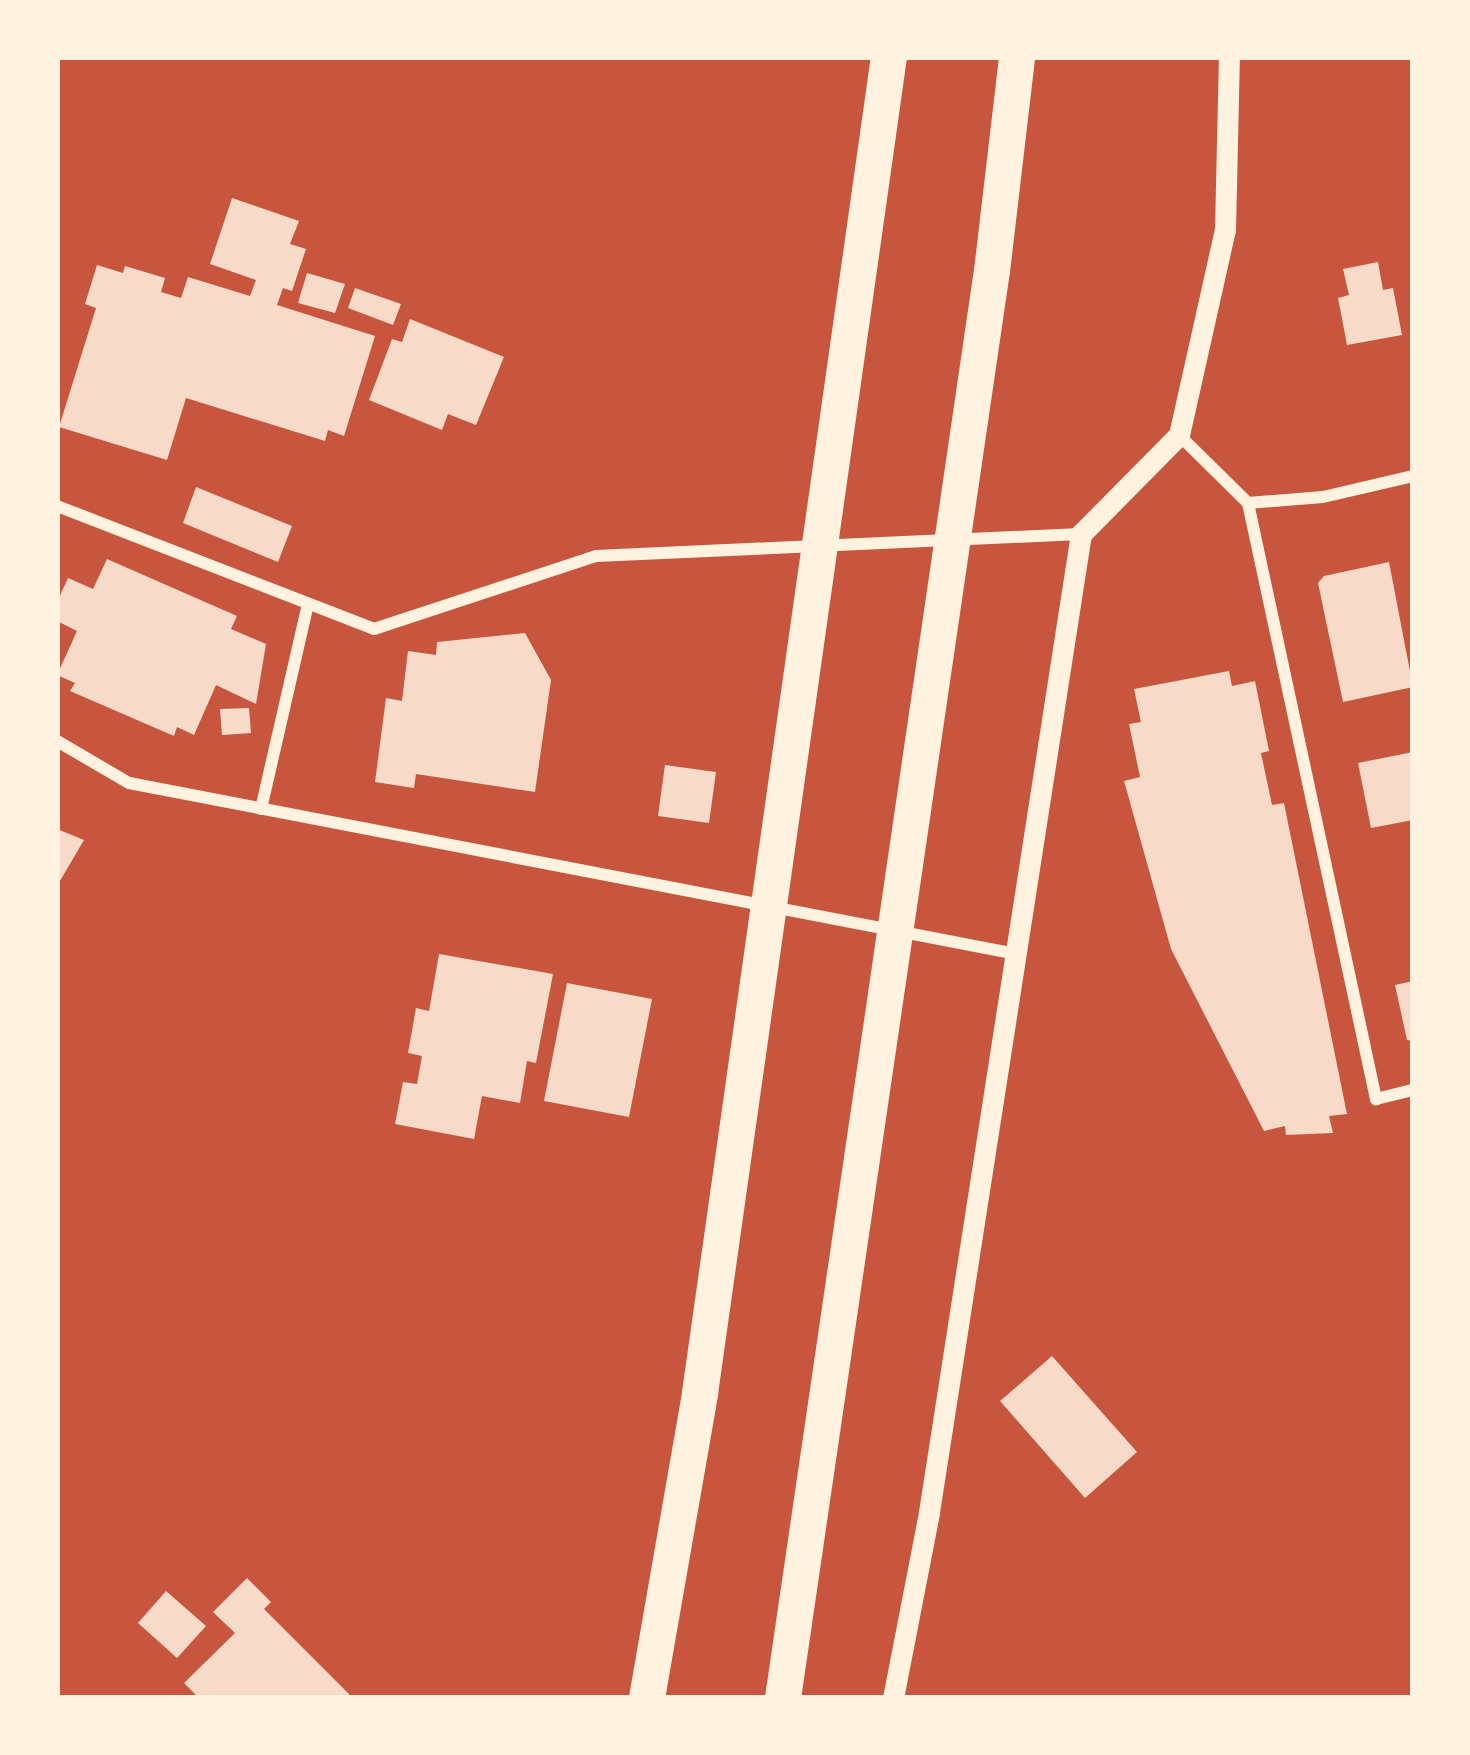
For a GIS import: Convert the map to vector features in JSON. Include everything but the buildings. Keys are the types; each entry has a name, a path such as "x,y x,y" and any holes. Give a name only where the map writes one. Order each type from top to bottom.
{"highway":[{"path":"647,1698 700,1394 889,57"},
{"path":"783,1698 992,271 1017,57"}],"street":[{"path":"893,1698 929,1512 1081,534 1179,435 1225,230 1228,57"},
{"path":"1179,435 1248,503 1376,1099 1413,1090"},
{"path":"1248,503 1323,497 1413,476"},
{"path":"57,506 374,628 596,556 1081,534"},
{"path":"261,809 308,604"},
{"path":"57,740 128,783 1016,953"}]}
